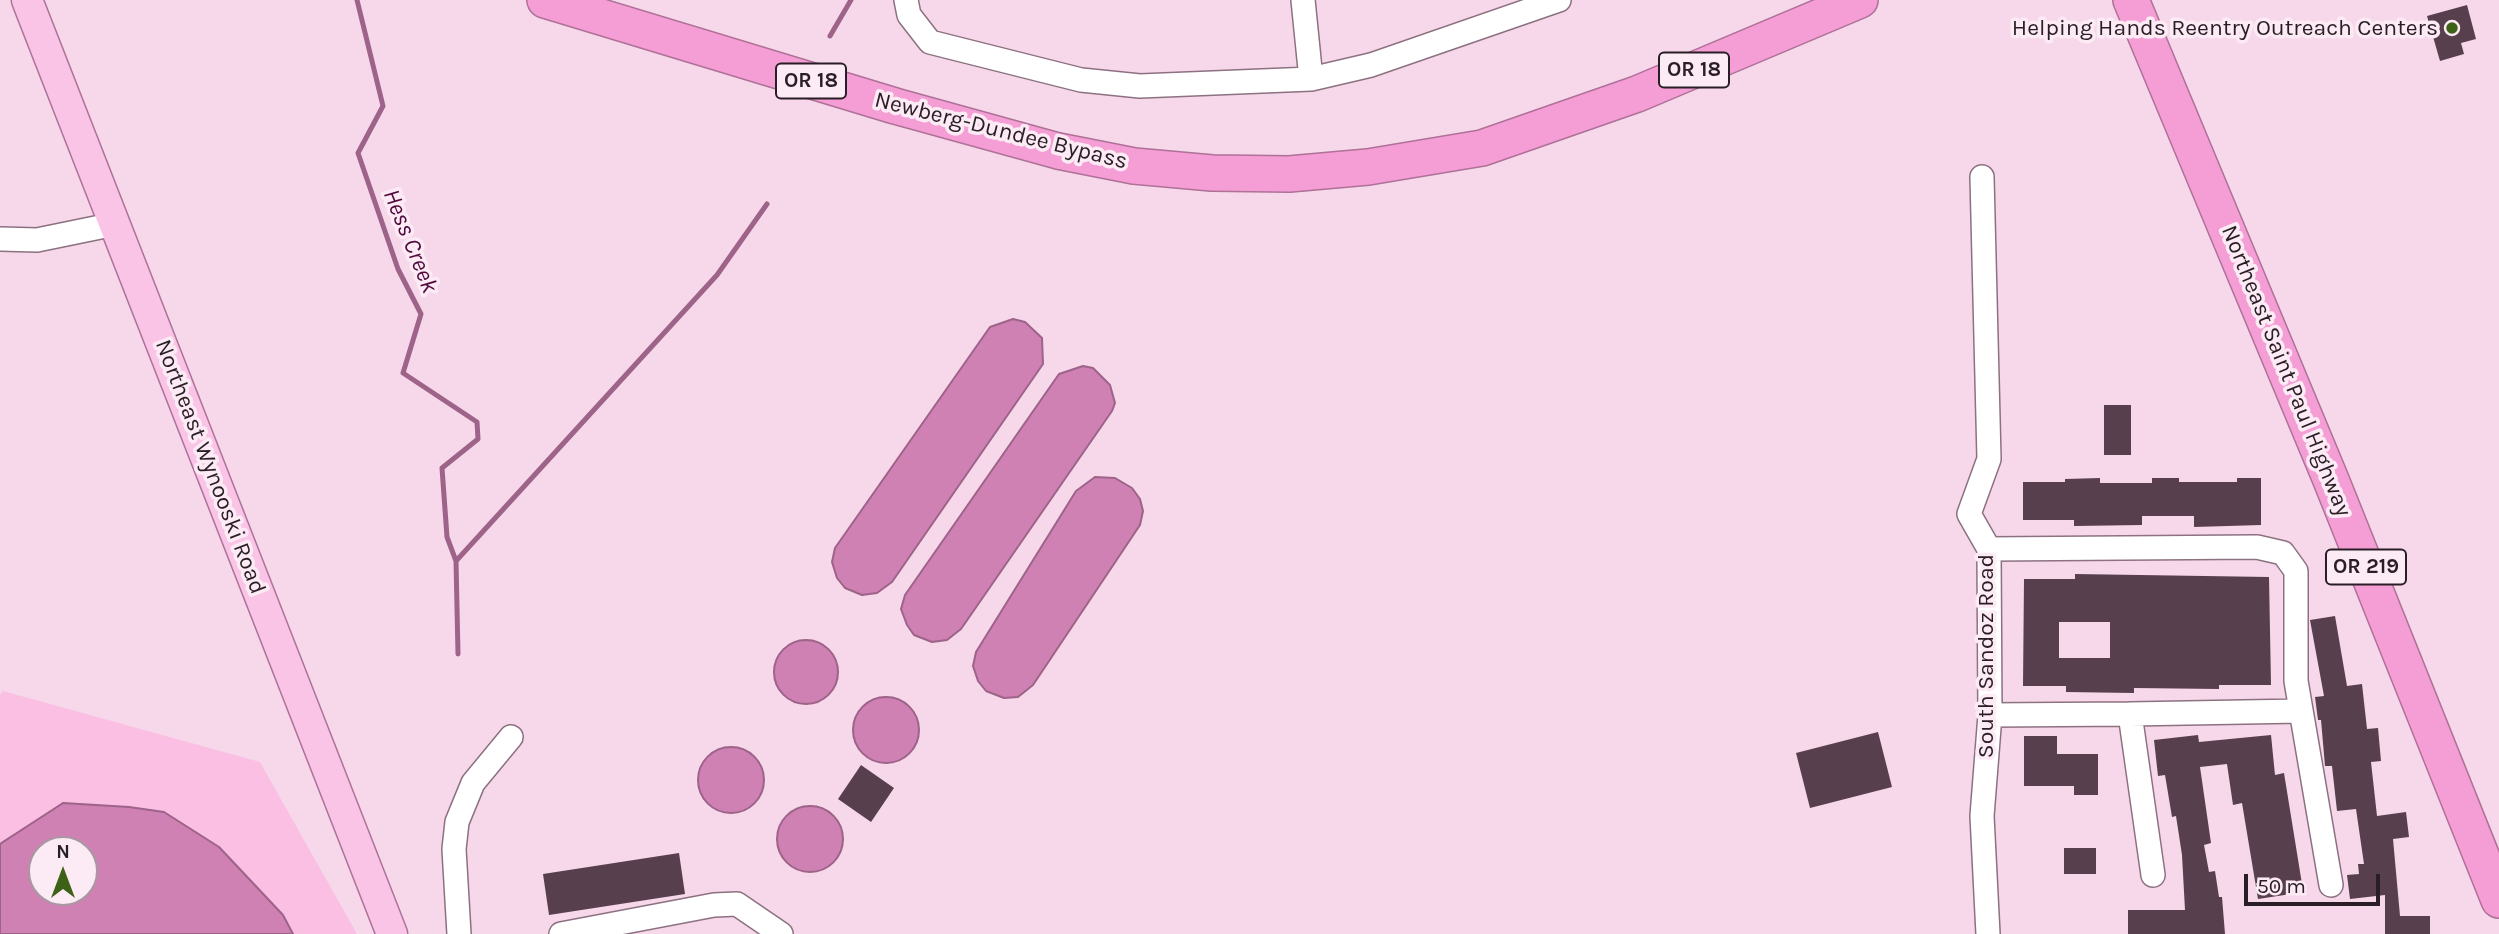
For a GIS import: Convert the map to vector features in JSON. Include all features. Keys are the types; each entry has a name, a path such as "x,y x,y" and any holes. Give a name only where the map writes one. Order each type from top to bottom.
{"highway":[{"name":"Newberg-Dundee Bypass","path":"545,0 895,106 1058,151 1134,166 1212,173 1289,174 1368,167 1447,155 1504,141 1636,94 1860,0"},
{"name":"Northeast Saint Paul Highway","path":"2131,0 2326,467 2499,900"}],"main road":[{"name":"Northeast Wynooski Road","path":"27,0 392,934"}],"street":[{"path":"906,0 909,15 930,42 1081,80 1140,86 1311,79 1371,65 1559,0"},
{"path":"1303,0 1311,79"},
{"name":"South Sandoz Road","path":"1982,177 1989,459 1969,514 1989,549 1990,715 1982,816 1988,934"},
{"path":"0,239 37,240 115,224"},
{"path":"1989,549 2257,547 2283,553 2296,571 2296,681 2331,885"},
{"path":"1990,715 2301,711"},
{"path":"2130,713 2153,875"},
{"path":"458,934 454,849 457,822 473,783 511,737"},
{"path":"561,934 714,905 737,904 781,934"}],"shaded area":[{"path":"1013,319 1025,322 1042,338 1043,364 892,582 877,593 862,595 845,588 837,578 832,562 835,548 990,327"},
{"path":"1083,366 1093,368 1110,385 1115,403 1112,411 961,629 947,640 932,642 914,635 901,609 905,595 1059,374"},
{"path":"1095,477 1115,478 1132,488 1140,499 1143,511 1140,525 1033,685 1018,697 1004,698 986,691 978,681 973,666 976,652 1076,491"},
{"path":"806,640 818,642 829,649 836,660 836,684 829,695 818,702 806,704 794,702 783,695 776,684 774,672 776,660 783,649 794,642"},
{"path":"3,691 260,762 357,934 0,934 0,695"},
{"path":"886,697 899,700 909,707 916,717 919,730 916,743 909,753 899,760 886,763 873,760 863,753 856,743 853,730 856,717 863,707 873,700"},
{"path":"731,747 744,750 754,757 761,767 764,780 761,793 754,803 744,810 731,813 718,810 708,803 701,793 698,780 701,767 708,757 718,750"},
{"path":"63,803 164,812 219,847 283,915 293,934 0,934 0,844"},
{"path":"810,806 823,809 833,816 840,826 843,839 840,852 833,862 823,869 810,872 797,869 787,862 780,852 777,839 780,826 787,816 797,809"}],"building":[{"name":"Helping Hands Reentry Outreach Centers","path":"2467,5 2476,39 2461,43 2464,54 2440,61 2427,16"},
{"path":"2104,405 2131,405 2131,455 2104,455"},
{"path":"2100,478 2100,483 2152,483 2152,478 2179,478 2179,482 2237,482 2237,478 2261,478 2261,525 2194,527 2194,516 2142,516 2142,525 2074,526 2074,520 2023,520 2023,482 2065,482 2065,479"},
{"path":"2075,574 2269,577 2271,685 2219,685 2219,689 2134,688 2134,693 2066,692 2066,686 2023,686 2024,579 2075,579","holes":["2059,622 2110,622 2110,658 2059,658"]},
{"path":"2335,616 2347,686 2362,684 2367,729 2378,728 2381,761 2371,762 2377,816 2406,812 2409,837 2393,839 2400,916 2430,916 2430,934 2385,934 2385,895 2350,899 2347,875 2359,874 2358,864 2364,864 2356,809 2337,811 2332,766 2325,766 2321,720 2318,720 2315,697 2324,696 2310,620"},
{"path":"1878,732 1892,787 1810,808 1796,753"},
{"path":"2198,735 2199,742 2271,735 2275,775 2284,773 2302,884 2290,885 2291,894 2258,899 2242,803 2233,805 2227,764 2200,767 2211,843 2204,845 2209,872 2215,871 2219,897 2222,897 2225,934 2128,934 2128,910 2185,910 2182,855 2176,816 2172,817 2165,775 2158,776 2154,740"},
{"path":"2024,736 2057,736 2057,754 2098,754 2098,795 2074,795 2074,786 2024,786"},
{"path":"861,765 894,788 871,822 838,799"},
{"path":"2064,848 2096,848 2096,874 2064,874"},
{"path":"679,853 685,894 549,915 543,874"}],"waterway":[{"name":"Hess Creek","path":"357,0 383,106 358,153 398,269 421,314 403,373 477,422 478,439 442,468 447,537 456,561 458,654"},
{"path":"830,36 851,0"},
{"path":"456,561 717,275 767,204"}],"place":[{"name":"Helping Hands Reentry Outreach Centers","path":"2452,28"}]}
